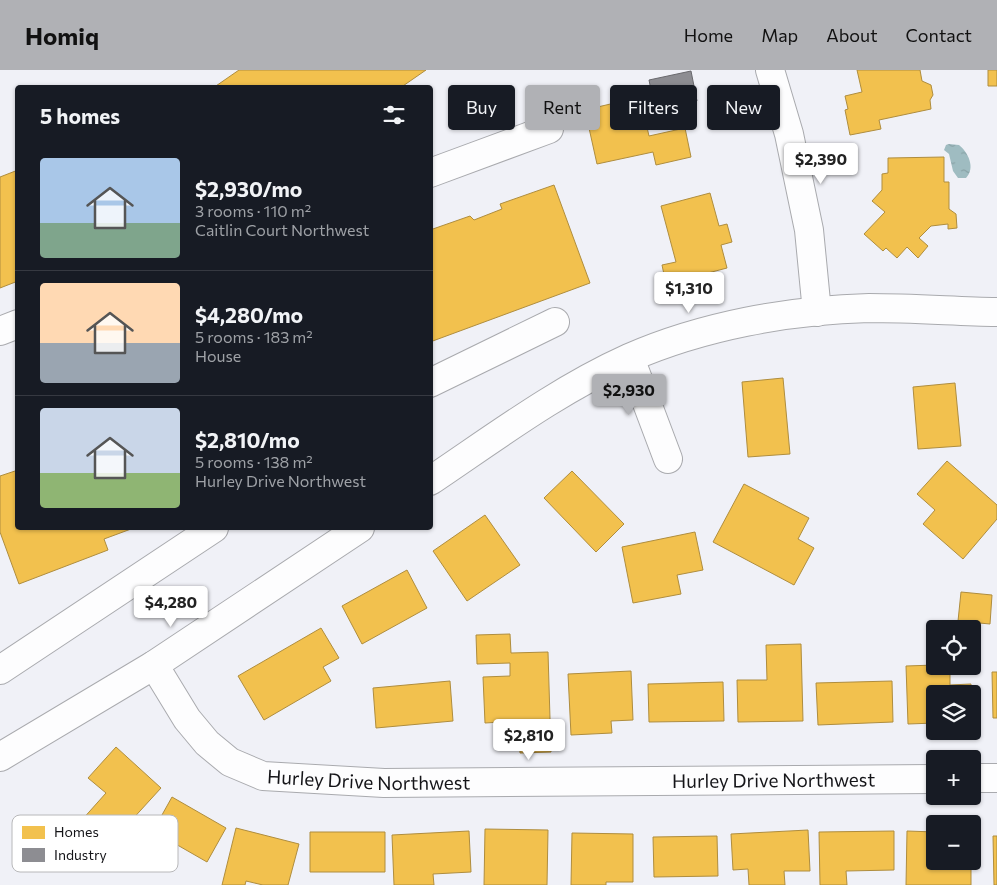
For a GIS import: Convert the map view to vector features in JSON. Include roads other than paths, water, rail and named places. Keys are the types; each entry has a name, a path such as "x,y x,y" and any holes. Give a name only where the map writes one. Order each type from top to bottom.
{"street":[{"path":"770,70 789,134 809,230 817,312"},
{"path":"433,172 546,130"},
{"path":"433,479 571,388 630,358 684,338 749,321 817,312 868,308 997,312"},
{"path":"433,382 555,322"},
{"path":"0,331 15,325"},
{"path":"630,358 668,458"},
{"path":"0,670 211,530"},
{"path":"0,757 154,665 357,530"},
{"name":"Hurley Drive Northwest","path":"154,665 187,719 207,743 230,762 263,776 384,783 926,779"},
{"path":"981,778 997,778"}],"water":[{"path":"946,145 959,145 970,160 970,170 966,178 958,178 953,171 949,154 944,150"}]}
